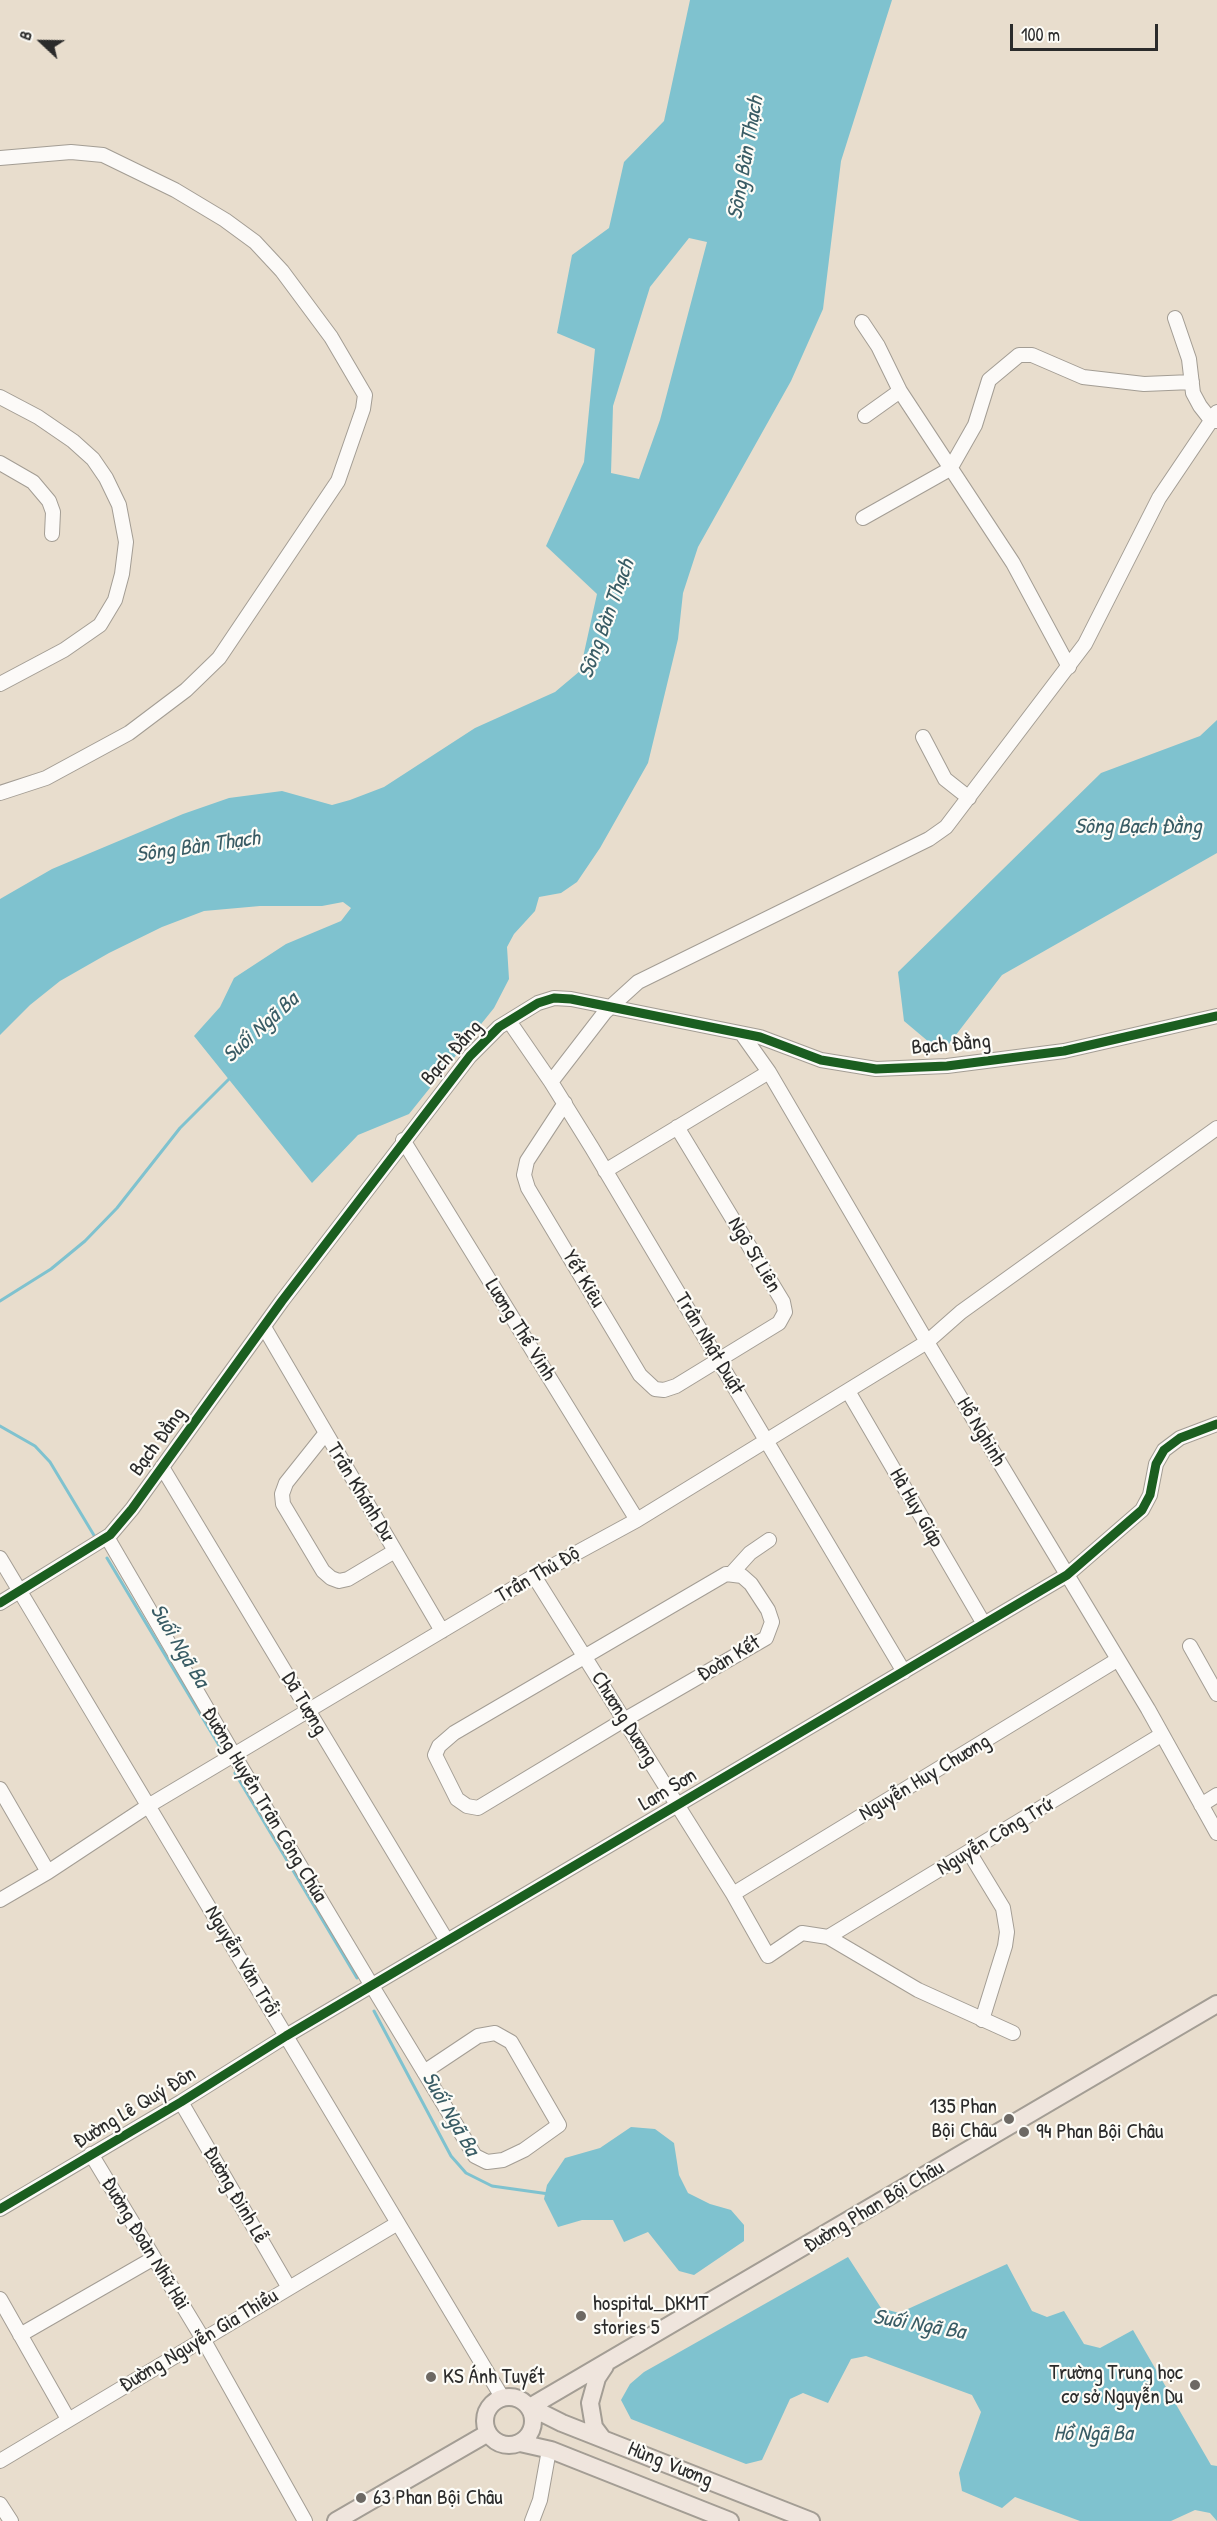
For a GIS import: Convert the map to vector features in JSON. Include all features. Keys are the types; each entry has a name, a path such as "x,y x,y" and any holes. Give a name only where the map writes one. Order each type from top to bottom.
{"main road":[{"name":"Đường Phan Bội Châu","path":"530,2408 1217,2004"},
{"path":"603,2439 594,2427 590,2403 597,2378 605,2365"},
{"path":"502,2397 518,2398 530,2408 533,2423 531,2431 520,2443 505,2445 488,2433 487,2412 502,2397"},
{"name":"Hùng Vương","path":"530,2408 811,2521"},
{"path":"336,2521 488,2433"},
{"name":"Hùng Vương","path":"520,2443 549,2450 728,2520"},
{"path":"728,2520 734,2491"}],"street":[{"path":"0,158 82,152 102,155 175,190 225,220 255,242 282,271 331,337 365,395 363,410 338,481 219,658 178,697 129,733 46,778 0,793"},
{"path":"551,1082 608,1008 638,982 929,839 945,827 969,798 1085,644 1159,498 1215,418 1196,401 1191,382 1189,359 1175,318"},
{"path":"862,322 878,346 900,391 1013,563 1069,667"},
{"path":"863,518 950,469 975,425 989,380 1018,356 1032,355 1065,370 1092,378 1144,384 1191,382"},
{"path":"865,416 900,391"},
{"path":"0,397 38,417 73,441 93,459 106,478 119,505 126,542 122,574 115,600 100,625 64,650 0,684"},
{"path":"0,463 33,482 49,501 54,512 52,534"},
{"path":"923,737 945,779 969,798"},
{"name":"Bạch Đằng","path":"0,1603 107,1537 162,1467 403,1140 470,1056 509,1021 548,998 571,999 742,1034 778,1042 821,1060 876,1069 947,1066 1064,1051 1217,1016"},
{"name":"Trần Nhật Duật","path":"509,1021 564,1103 904,1672"},
{"name":"Hồ Nghinh","path":"742,1034 769,1072 1217,1833"},
{"path":"605,1171 769,1072"},
{"name":"Yết Kiêu","path":"564,1103 527,1161 524,1175 528,1188 646,1383 655,1389 675,1386 718,1360"},
{"name":"Ngô Sĩ Liên","path":"677,1127 783,1302 785,1312 779,1323 718,1360"},
{"name":"Trần Thủ Độ","path":"0,1900 48,1872 148,1806 534,1576 637,1520 927,1342 961,1312 1217,1128"},
{"name":"Lương Thế Vinh","path":"403,1140 637,1520"},
{"name":"Trần Khánh Dư","path":"264,1327 442,1631"},
{"name":"Hà Huy Giáp","path":"848,1391 984,1624"},
{"name":"Lam Sơn","path":"286,2036 1067,1575 1142,1510 1150,1495 1156,1464 1164,1450 1180,1438 1215,1427"},
{"name":"Trần Khánh Dư","path":"325,1434 286,1483 282,1494 283,1504 288,1514 323,1571 339,1581 348,1580 395,1551"},
{"name":"Dã Tượng","path":"162,1467 447,1941"},
{"name":"Đường Huyền Trân Công Chúa","path":"107,1537 234,1755 372,1986 475,2157 487,2162 503,2160 524,2150 559,2125 511,2043 495,2033 478,2036 424,2072"},
{"path":"731,1574 750,1554 769,1540"},
{"name":"Nguyễn Văn Trỗi","path":"0,1558 502,2397"},
{"name":"Đoàn Kết","path":"726,1574 742,1576 751,1584 768,1610 772,1622 766,1638 478,1808 467,1806 457,1799 435,1755 439,1746 454,1733 584,1656 726,1574"},
{"name":"Chương Dương","path":"534,1576 733,1894 768,1956 802,1933 828,1936"},
{"path":"1190,1646 1217,1694"},
{"name":"Nguyễn Huy Chương","path":"733,1894 1117,1660"},
{"name":"Nguyễn Công Trứ","path":"828,1936 1161,1735"},
{"path":"0,1789 48,1872"},
{"path":"1201,1805 1217,1796"},
{"path":"969,1852 1002,1908 1007,1932 1005,1946 982,2020"},
{"path":"828,1936 918,1989 1013,2033"},
{"name":"Đường Lê Quý Đôn","path":"0,2209 181,2102 286,2036"},
{"name":"Đường Đinh Lễ","path":"181,2102 289,2288"},
{"name":"Đường Đoàn Nhữ Hài","path":"91,2154 203,2339 305,2521"},
{"name":"Đường Nguyễn Gia Thiều","path":"0,2461 398,2223"},
{"path":"20,2336 154,2258"},
{"path":"0,2300 68,2419"},
{"path":"532,2521 540,2500 549,2450"},
{"path":"0,2504 11,2521"}],"water":[{"name":"Sông Bàn Thạch","path":"690,0 892,0 841,161 823,309 791,381 698,547 683,593 678,639 648,763 600,848 577,882 561,893 539,897 535,911 514,934 507,947 509,979 494,1008 409,1114 358,1135 312,1183 194,1036 220,1007 234,978 286,944 341,921 351,908 343,902 322,906 260,906 204,911 162,927 109,953 60,981 30,1005 0,1035 0,899 52,869 183,814 229,798 282,791 332,805 384,787 475,728 555,692 580,671 597,594 546,546 584,462 595,349 557,333 572,255 609,228 624,162 664,121","holes":["689,238 707,242 660,420 639,479 611,473 613,406 650,287"]},
{"name":"Sông Bạch Đằng","path":"1217,720 1217,853 1002,975 942,1053 904,1021 898,972 1101,773 1200,736"},
{"path":"631,2127 655,2129 674,2143 679,2175 688,2193 710,2204 731,2210 744,2225 744,2241 694,2275 679,2271 648,2232 624,2242 613,2220 582,2220 558,2227 544,2199 547,2185 565,2158 600,2148"},
{"name":"Hồ Ngã Ba","path":"848,2257 881,2308 899,2313 1007,2264 1032,2311 1047,2317 1064,2311 1084,2344 1100,2348 1133,2330 1211,2465 1217,2466 1217,2521 1210,2513 1195,2510 1171,2521 1080,2521 1015,2497 1002,2508 962,2491 959,2473 981,2412 972,2395 866,2356 851,2359 828,2403 803,2393 790,2399 762,2460 746,2464 631,2419 621,2400 630,2384 644,2372"}],"waterway":[{"name":"Suối Ngã Ba","path":"0,1301 51,1269 85,1241 117,1208 180,1128 232,1076"},
{"name":"Suối Ngã Ba","path":"0,1426 35,1446 50,1462 95,1537"},
{"name":"Suối Ngã Ba","path":"107,1558 223,1752"},
{"name":"Suối Ngã Ba","path":"235,1773 357,1978"},
{"name":"Suối Ngã Ba","path":"374,2011 451,2156 466,2173 492,2186 549,2194"}],"cycle path":[{"path":"0,1603 110,1535 132,1509 282,1301 470,1056 499,1027 538,1003 554,998 571,999 760,1037 821,1060 876,1069 947,1066 1064,1051 1217,1016"},
{"path":"0,2209 181,2102 286,2036 1067,1575 1142,1510 1150,1495 1156,1464 1164,1450 1180,1438 1217,1424"}],"place":[{"name":"135 Phan Bội Châu","path":"1009,2119"},
{"name":"94 Phan Bội Châu","path":"1024,2132"},
{"name":"hospital_DKMT stories 5","path":"581,2316"},
{"name":"KS Ánh Tuyết","path":"431,2377"},
{"name":"Trường Trung học cơ sở Nguyễn Du","path":"1195,2385"},
{"name":"63 Phan Bội Châu","path":"361,2498"}]}
